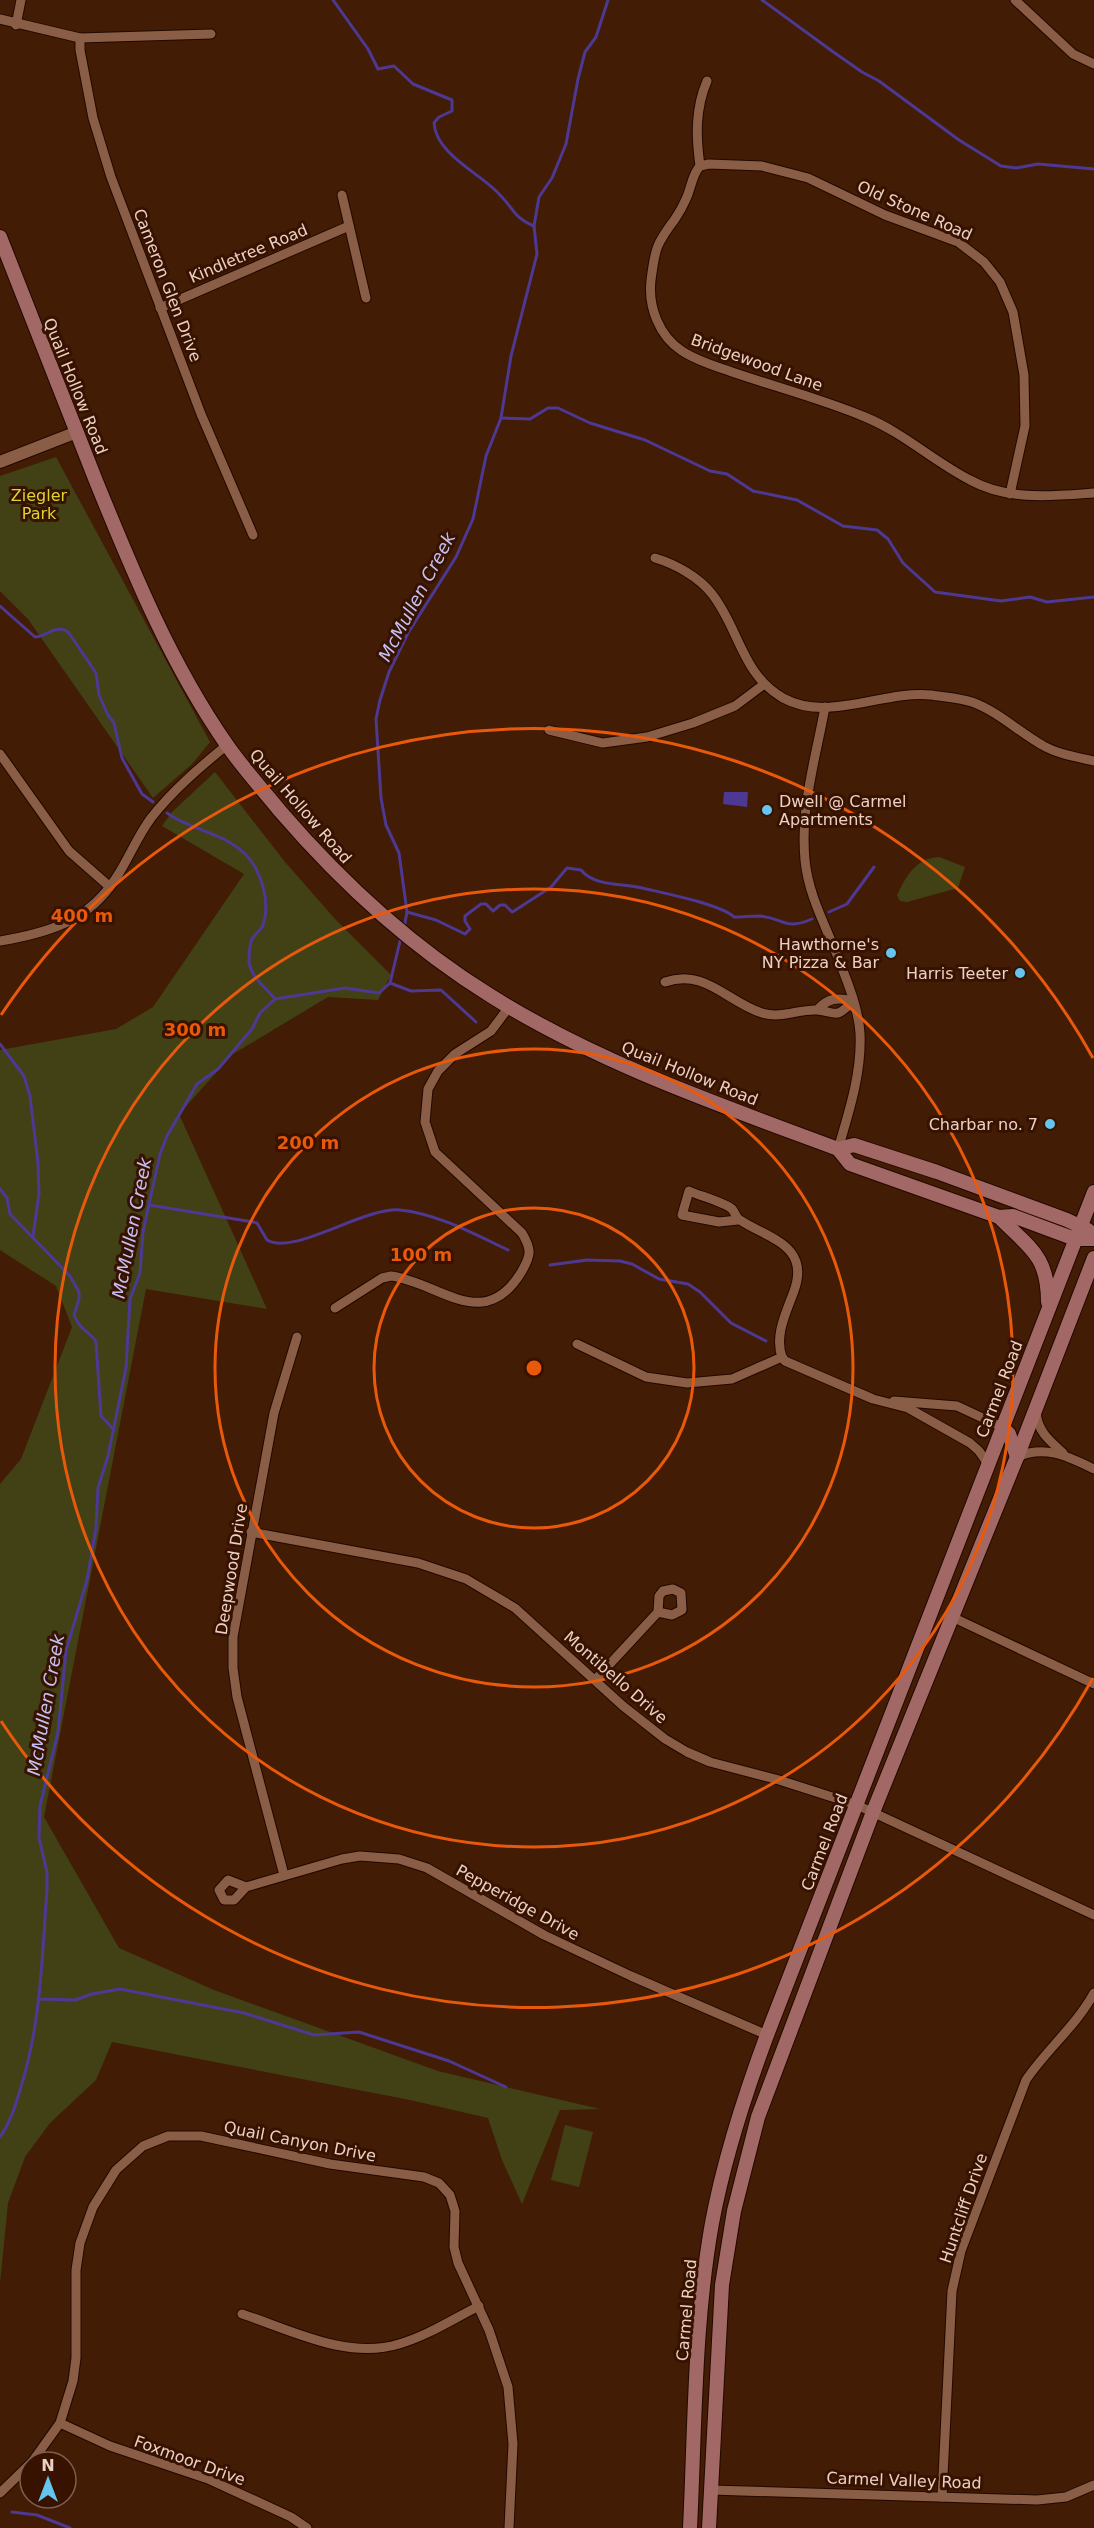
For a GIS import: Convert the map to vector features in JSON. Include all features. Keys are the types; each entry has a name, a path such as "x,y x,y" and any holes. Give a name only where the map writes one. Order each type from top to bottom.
{"main road":[{"name":"Quail Hollow Road","path":"0,237 121,543 173,654 227,745 303,837 339,877 375,910 413,942 509,1007 590,1050 657,1079 838,1149 850,1164 999,1216 1013,1216 1076,1239 1094,1239"},
{"name":"Quail Hollow Road","path":"838,1149 854,1146 937,1172 1082,1225 1094,1234"},
{"name":"Carmel Road","path":"690,2528 700,2318 712,2224 732,2138 767,2035 1094,1192"},
{"path":"999,1216 1035,1252 1046,1278 1048,1310"},
{"name":"Carmel Road","path":"709,2528 722,2285 744,2165 767,2091 873,1812 1017,1457 1094,1257"},
{"path":"1002,1427 1009,1434 1017,1457"}],"street":[{"path":"21,0 6,23 80,38 211,34"},
{"path":"1015,0 1073,54 1094,64"},
{"name":"Cameron Glen Drive","path":"80,38 85,82 99,143 201,414 253,536"},
{"name":"Bridgewood Lane","path":"707,81 698,109 700,166 694,174 686,200 663,232 655,250 650,289 652,305 656,320 669,341 694,358 875,421 906,437 971,481 1010,494 1040,496 1094,493"},
{"name":"Old Stone Road","path":"700,166 745,165 798,175 885,215 958,242 984,262 1000,282 1010,303 1024,375 1024,426 1010,494"},
{"path":"342,195 366,298"},
{"name":"Kindletree Road","path":"160,308 349,226"},
{"path":"0,462 77,432"},
{"path":"655,558 669,562 703,584 712,594 747,661 763,684 796,705 825,707 904,695 952,698 972,702 1044,746 1094,761"},
{"path":"549,730 603,743 647,737 693,723 735,706 763,684"},
{"path":"825,707 806,807 805,860 818,909 845,975 860,1033 856,1080 838,1149"},
{"path":"0,941 50,931 66,925 92,907 110,887 139,836 170,796 227,745"},
{"path":"0,754 69,851 110,887"},
{"path":"665,982 685,978 699,980 712,984 751,1008 777,1016 817,1010 829,1014 843,1011 853,1001"},
{"path":"817,1010 824,1002 838,997 853,1001"},
{"path":"335,1308 382,1278 391,1276 456,1300 480,1302 495,1298 510,1288 529,1259 530,1245 522,1233 435,1152 425,1122 428,1089 438,1071 455,1054 491,1031 509,1007"},
{"path":"738,1220 731,1209 689,1191 682,1215 719,1222 738,1220 776,1237 796,1262 797,1282 781,1328 782,1357 785,1361 873,1400 908,1408 970,1443 988,1464"},
{"name":"Deepwood Drive","path":"284,1875 242,1716 233,1668 235,1617 274,1413 297,1337"},
{"path":"577,1344 646,1377 687,1383 732,1379 782,1357"},
{"path":"873,1400 957,1406 1002,1427"},
{"path":"1036,1409 1037,1424 1044,1437 1065,1455 1094,1469"},
{"path":"1017,1457 1039,1450 1065,1455"},
{"name":"Montibello Drive","path":"251,1532 418,1563 466,1579 515,1608 655,1732 687,1752 710,1762 779,1780 857,1805 1094,1915"},
{"path":"595,1680 658,1612"},
{"path":"952,1617 1094,1684"},
{"name":"Pepperidge Drive","path":"246,1887 360,1856 380,1856 409,1861 428,1868 543,1935 641,1981 767,2035"},
{"name":"Huntcliff Drive","path":"942,2497 950,2312 957,2264 1026,2080 1037,2063 1071,2028 1094,1993"},
{"name":"Quail Canyon Drive","path":"41,2450 60,2424 73,2381 76,2358 76,2270 80,2243 88,2218 106,2184 128,2157 143,2146 168,2136 201,2136 330,2164 424,2177 439,2183 452,2200 455,2211 454,2247 458,2263 500,2357 512,2415 509,2528"},
{"path":"243,2314 342,2347 376,2349 417,2338 479,2306"},
{"name":"Foxmoor Drive","path":"60,2424 110,2446 208,2479 291,2517 307,2528"},
{"name":"Quail Canyon Drive","path":"0,2493 18,2476"},
{"name":"Carmel Valley Road","path":"711,2490 1047,2500 1066,2497 1094,2485"}],"green space":[{"name":"Ziegler Park","path":"56,457 210,742 192,764 153,798 28,619 0,591 0,476"},
{"path":"215,772 285,862 336,920 391,975 378,1000 328,997 233,1054 179,1114 267,1309 146,1289 44,1817 119,1948 214,1990 438,2071 600,2109 560,2110 522,2204 502,2160 488,2118 410,2100 112,2042 96,2080 50,2123 25,2157 8,2203 0,2283 0,1484 21,1459 72,1327 56,1286 0,1250 0,1050 116,1029 153,1007 244,874 162,826 172,812"},
{"path":"939,857 965,867 958,888 907,902 900,901 897,895 913,869 924,861"},
{"path":"565,2125 593,2132 579,2187 551,2180"}],"shaded area":[{"path":"724,792 748,792 747,807 723,804"}],"waterway":[{"path":"333,0 368,49 378,69 394,66 413,84 452,100 452,111 439,117 434,123 443,145 461,163 492,187 518,216 534,226"},
{"name":"McMullen Creek","path":"404,928 407,912 399,853 386,825 381,798 376,719 380,700 389,672 408,633 456,557 473,519 486,456 501,418 511,356 537,254 534,226 539,197 552,178 566,144 585,52 596,37 608,0"},
{"path":"762,0 959,140 1001,166 1016,168 1038,164 1094,169"},
{"path":"501,418 530,419 548,408 558,408 590,423 645,440 710,471 727,474 753,491 797,500 843,526 877,530 888,539 903,563 935,592 1001,601 1030,597 1047,602 1094,597"},
{"path":"0,606 35,637 61,629 69,633 96,673 99,695 114,723 122,758 142,794 153,802"},
{"path":"167,813 226,840 244,853 255,868 263,886 266,906 262,927 252,939 249,962 256,977 275,999"},
{"path":"829,912 847,904 874,867"},
{"path":"407,912 436,920 465,934 470,929 465,916 481,904 486,904 493,911 500,905 505,905 512,912 551,887 567,868 581,870 601,882 642,888 704,903 734,917 760,916 790,924 812,919"},
{"name":"McMullen Creek","path":"0,2137 18,2096 32,2041 42,1965 47,1889 47,1872 39,1838 40,1806 58,1732 66,1651 87,1580 96,1528 98,1488 108,1456 126,1368 130,1299 140,1273 143,1232 160,1154 167,1136 197,1084 218,1069 252,1029 260,1013 275,999 345,988 379,993 390,983 401,937"},
{"path":"390,983 411,991 441,990 476,1022"},
{"path":"0,1044 24,1076 30,1096 38,1163 39,1194 33,1236"},
{"path":"0,1189 7,1198 10,1214 70,1276 79,1292 74,1315 96,1342 101,1416 114,1430"},
{"path":"149,1205 257,1223 267,1240 279,1243 294,1242 367,1216 400,1210 442,1220 508,1250"},
{"path":"550,1265 587,1260 620,1261 632,1264 659,1279 688,1284 700,1292 731,1323 766,1341"},
{"path":"38,1999 75,2000 120,1989 244,2013 314,2035 359,2032 449,2061 506,2087"},
{"path":"12,2512 37,2515 70,2528"}],"place":[{"name":"Dwell @ Carmel Apartments","path":"767,810"},
{"name":"Hawthorne's NY Pizza & Bar","path":"891,953"},
{"name":"Harris Teeter","path":"1020,973"},
{"name":"Charbar no. 7","path":"1050,1124"}]}
